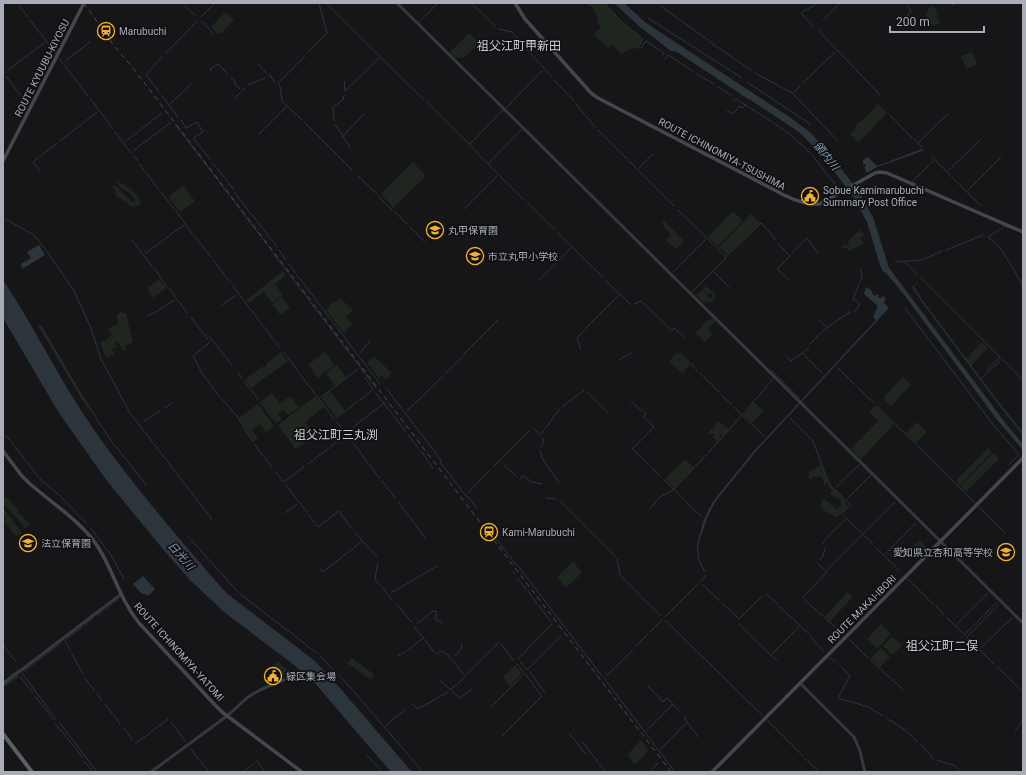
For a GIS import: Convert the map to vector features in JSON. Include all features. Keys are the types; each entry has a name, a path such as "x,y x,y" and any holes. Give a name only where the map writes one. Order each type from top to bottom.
{"highway":[{"path":"3,734 32,772"}],"main road":[{"name":"ROUTE KYUUBU-KIYOSU","path":"3,161 7,156 84,3"},
{"name":"ROUTE ICHINOMIYA-TSUSHIMA","path":"515,3 525,19 583,85 598,98 787,196 802,202 816,204 824,203 875,173 887,173 1023,232"},
{"name":"ROUTE ICHINOMIYA-YATOMI","path":"3,451 30,484 88,533 101,552 120,595 139,623 222,712 302,772"},
{"name":"ROUTE MAKAI-IBORI","path":"712,772 1023,458"}],"street":[{"path":"397,3 1023,622"},
{"path":"3,684 120,595"},
{"path":"151,772 227,716 248,697 260,690 280,682 297,671"},
{"path":"800,683 854,737 860,750 866,772"}],"shaded area":[{"path":"586,3 604,3 622,23 642,39 638,48 630,49 622,54 612,45 608,48 595,36 595,33 601,27 596,21 598,17 592,7"},
{"path":"931,6 935,8 938,14 936,16 941,23 933,26 926,16 929,7"},
{"path":"225,12 234,20 221,33 218,34 211,27"},
{"path":"469,33 479,43 464,58 454,57 450,52"},
{"path":"971,52 977,63 976,65 966,69 961,56"},
{"path":"878,104 887,113 858,143 850,134 855,130 855,125 863,120"},
{"path":"413,162 426,176 393,208 381,194"},
{"path":"116,180 134,192 141,203 137,206 131,207 115,195 116,192 112,187 115,185 130,200 133,202 135,200 133,196 120,187"},
{"path":"183,185 195,201 180,212 168,197"},
{"path":"733,211 743,221 718,246 708,237"},
{"path":"751,214 760,223 727,255 719,247"},
{"path":"664,221 684,241 676,249 666,240 671,235 662,223"},
{"path":"860,230 865,235 861,238 863,244 849,251 847,248 841,247 844,244 847,246 849,245 848,241"},
{"path":"283,271 286,275 275,284 283,295 272,303 264,292 249,303 246,300"},
{"path":"159,279 166,288 153,298 147,288"},
{"path":"918,280 914,287 921,299 1023,433 1023,436 912,289"},
{"path":"706,286 716,295 713,300 715,302 714,303 708,301 704,303 696,295 702,290 708,295 707,297 712,299 712,294 708,294 703,289"},
{"path":"282,297 290,308 280,315 272,304"},
{"path":"340,298 353,310 346,317 352,324 344,333 326,310 332,303"},
{"path":"121,312 126,314 133,342 125,346 126,350 124,351 118,342 115,343 117,348 112,349 114,354 106,358 100,342 106,340 112,335 108,329 118,323 117,315"},
{"path":"714,319 716,321 708,329 713,334 705,342 696,333 707,320"},
{"path":"40,325 83,398 85,397 90,406 88,407 94,417 82,400 38,326"},
{"path":"982,342 988,348 971,366 966,359"},
{"path":"281,352 288,361 251,388 245,380 263,366 264,368 267,365 266,364"},
{"path":"325,352 334,365 318,378 308,365"},
{"path":"677,352 690,365 682,373 669,361"},
{"path":"374,356 392,373 386,380 382,375 379,378 367,363"},
{"path":"337,365 346,377 335,386 326,373"},
{"path":"903,377 911,385 891,406 883,398"},
{"path":"330,391 345,410 336,417 321,398"},
{"path":"272,393 280,404 290,396 299,407 288,415 284,410 278,414 282,420 277,422 261,402"},
{"path":"315,396 324,407 305,422 315,435 297,449 278,425"},
{"path":"754,402 764,411 752,423 744,415"},
{"path":"258,404 274,426 266,432 260,424 252,430 258,439 254,441 239,418"},
{"path":"875,406 894,424 861,459 851,449 878,421 869,412"},
{"path":"718,422 721,424 722,423 729,429 723,436 721,434 719,436 721,438 717,442 713,437 715,435 713,433 710,435 708,433"},
{"path":"917,422 927,432 916,443 906,433"},
{"path":"988,448 992,452 960,485 956,481"},
{"path":"993,453 999,459 966,492 960,486"},
{"path":"685,459 694,467 674,488 665,479"},
{"path":"820,465 828,482 825,487 822,477 820,476 817,478 814,476 811,479 808,478 810,472"},
{"path":"829,484 837,491 848,506 837,517 820,507 823,498 836,509 841,506 841,501 830,494 832,490 828,486"},
{"path":"3,496 11,502 20,515 21,514 31,524 25,529 3,504"},
{"path":"3,508 22,533 16,536 3,521 6,518 3,515"},
{"path":"919,540 928,549 917,559 909,551"},
{"path":"573,561 582,573 566,588 557,577"},
{"path":"848,592 853,597 830,621 825,616"},
{"path":"881,624 891,634 877,649 867,639"},
{"path":"892,636 902,645 892,655 883,646"},
{"path":"881,648 890,657 880,667 871,658"},
{"path":"352,658 375,675 371,680 347,663"},
{"path":"277,661 291,672 280,678 270,670"},
{"path":"515,665 522,673 510,686 503,677"},
{"path":"641,740 648,751 635,765 627,755"}],"water":[{"name":"領内川","path":"614,3 624,3 646,23 791,118 811,133 838,164 840,164 840,167 859,192 873,217 889,268 1007,425 1023,444 1023,450 998,421 902,292 885,272 883,272 867,222 851,193 820,153 799,132 749,99 747,101 748,99 677,52 671,51 640,27"},
{"path":"922,149 925,150 877,167 867,173 864,167 866,166 863,164 863,160 868,157 877,166"},
{"path":"39,245 45,255 22,269 21,264 31,258 27,252"},
{"name":"日光川","path":"3,280 84,415 115,459 166,523 229,595 315,661 412,772 391,772 314,682 224,612 189,579 162,548 107,481 59,413 3,318"},
{"path":"866,287 871,290 873,295 875,296 876,294 879,295 878,297 881,298 882,296 886,298 884,303 889,308 757,450 715,502 707,518 698,545 699,559 705,571 704,572 698,559 697,545 703,522 709,509 715,499 754,451 876,320 873,317 878,306 864,294"},
{"path":"143,576 155,589 148,596 142,594 133,584"}],"waterway":[{"path":"17,3 28,17"},
{"path":"182,3 196,16"},
{"path":"201,17 215,3"},
{"path":"319,3 327,33"},
{"path":"326,3 423,99"},
{"path":"419,22 438,3"},
{"path":"604,3 623,23 643,39 638,48"},
{"path":"823,20 840,3"},
{"path":"897,26 910,13 906,3"},
{"path":"952,3 953,5 955,3"},
{"path":"473,5 495,26"},
{"path":"814,27 801,13 815,5"},
{"path":"662,7 708,40"},
{"path":"648,18 742,78"},
{"path":"30,20 56,54"},
{"path":"166,53 197,21"},
{"path":"201,21 214,34"},
{"path":"498,29 512,32 524,46"},
{"path":"818,30 880,95"},
{"path":"307,53 326,34"},
{"path":"640,49 646,41 664,53 662,57"},
{"path":"65,61 90,42"},
{"path":"710,42 751,70"},
{"path":"8,70 44,43"},
{"path":"526,48 539,63"},
{"path":"803,83 835,52"},
{"path":"665,59 668,55 694,72"},
{"path":"279,82 305,56"},
{"path":"146,75 162,57"},
{"path":"59,58 88,96"},
{"path":"345,91 379,58"},
{"path":"258,63 266,73"},
{"path":"211,71 210,69 218,64 228,74"},
{"path":"541,65 552,77"},
{"path":"506,108 543,70"},
{"path":"755,73 792,93 837,140"},
{"path":"697,74 714,84"},
{"path":"268,76 270,75 275,83"},
{"path":"6,76 26,103"},
{"path":"147,76 159,92"},
{"path":"231,78 236,82 234,83 240,89"},
{"path":"248,85 265,78"},
{"path":"344,79 345,91"},
{"path":"554,80 574,101"},
{"path":"747,82 810,124"},
{"path":"278,83 282,101 302,120"},
{"path":"170,104 191,84"},
{"path":"793,93 800,86"},
{"path":"718,87 731,95"},
{"path":"242,91 245,88"},
{"path":"234,99 240,93"},
{"path":"161,95 178,117"},
{"path":"334,121 333,107 343,100 344,95"},
{"path":"90,98 113,129"},
{"name":"領内川","path":"733,101 736,99 775,124 793,137 810,153"},
{"path":"426,101 478,153"},
{"path":"576,104 595,127"},
{"path":"727,111 734,114 739,106 743,108 746,104"},
{"path":"258,135 286,107"},
{"path":"470,144 503,110"},
{"path":"60,141 97,112"},
{"path":"126,141 162,113"},
{"path":"919,142 949,113"},
{"path":"342,137 364,114"},
{"path":"889,114 912,138"},
{"path":"181,120 186,128 197,122 203,132 193,138 210,159"},
{"path":"304,122 352,170"},
{"path":"133,151 170,123"},
{"path":"175,124 272,251"},
{"path":"335,124 350,147"},
{"path":"489,163 522,129"},
{"path":"598,130 627,159"},
{"path":"115,132 131,153"},
{"path":"914,139 922,147"},
{"path":"948,171 981,139"},
{"path":"41,156 57,143"},
{"path":"639,168 653,154"},
{"path":"479,155 524,200"},
{"name":"領内川","path":"812,155 838,188"},
{"path":"134,156 138,161"},
{"path":"39,157 33,162 40,171"},
{"path":"932,157 956,181"},
{"path":"968,190 1001,157"},
{"path":"629,161 674,206"},
{"path":"912,182 933,161"},
{"path":"212,162 234,190"},
{"path":"139,164 144,170"},
{"path":"145,171 159,190"},
{"path":"358,176 377,194"},
{"path":"464,209 497,176"},
{"path":"957,182 980,205"},
{"path":"161,192 174,209"},
{"path":"235,193 277,247"},
{"path":"379,197 392,210"},
{"path":"527,202 555,230"},
{"path":"678,210 716,247"},
{"path":"176,211 193,235"},
{"path":"394,211 407,224"},
{"path":"3,218 34,235 48,253 74,291 91,328 101,359 130,413 211,518 210,520"},
{"path":"727,256 761,223 775,238 774,240"},
{"path":"146,253 184,225"},
{"path":"409,226 425,242"},
{"path":"1001,229 1005,226 1009,228"},
{"path":"999,230 988,237 1001,249 1017,275"},
{"path":"558,233 603,277"},
{"path":"946,250 983,235"},
{"path":"195,237 211,257"},
{"path":"792,253 807,238 818,253"},
{"path":"673,272 706,239"},
{"path":"132,240 152,266"},
{"path":"777,243 790,256 777,269 790,281"},
{"path":"538,281 571,248"},
{"path":"718,249 726,257"},
{"path":"279,250 286,260"},
{"path":"895,262 922,260 942,251"},
{"path":"273,253 376,388"},
{"path":"692,292 726,258"},
{"path":"213,260 230,282"},
{"path":"905,262 918,275"},
{"path":"288,263 380,384"},
{"path":"154,268 167,287"},
{"path":"860,282 862,278 861,270"},
{"path":"714,272 729,287"},
{"path":"1017,276 1023,285"},
{"path":"921,278 967,324"},
{"path":"606,281 631,305"},
{"path":"855,312 859,306 859,303 853,299 859,284"},
{"path":"233,286 280,348"},
{"path":"914,287 921,299 1023,433"},
{"path":"169,288 188,314"},
{"path":"585,329 620,294"},
{"path":"222,305 236,295"},
{"path":"148,316 174,300"},
{"path":"634,304 641,301 672,331 674,328 684,337"},
{"path":"905,308 995,427 1019,454 1009,465"},
{"path":"822,332 850,312"},
{"path":"191,317 208,340"},
{"path":"463,355 499,319"},
{"path":"819,320 827,327"},
{"path":"41,326 83,398"},
{"path":"969,326 1000,357"},
{"path":"581,350 577,338 584,330"},
{"path":"810,344 821,333"},
{"path":"208,335 232,365"},
{"path":"360,353 370,341"},
{"path":"210,342 193,356 202,373 220,397"},
{"path":"803,353 809,347"},
{"path":"283,351 298,371"},
{"path":"619,360 631,353"},
{"path":"680,353 698,371"},
{"path":"787,356 791,361 802,353 823,374"},
{"path":"445,374 461,358"},
{"path":"987,370 999,358"},
{"path":"1002,359 1023,380"},
{"path":"981,379 1001,360"},
{"path":"838,368 855,385"},
{"path":"321,397 358,369"},
{"path":"771,370 800,399"},
{"path":"238,372 242,378"},
{"path":"299,373 315,394"},
{"path":"700,373 719,392"},
{"path":"407,411 443,376"},
{"path":"360,400 373,389 365,378"},
{"path":"743,414 773,379"},
{"path":"244,381 259,400"},
{"path":"857,387 874,403"},
{"path":"386,388 441,460 441,463 466,496 477,508"},
{"path":"581,393 584,390"},
{"path":"587,392 595,400"},
{"path":"376,393 392,414"},
{"path":"562,407 580,393"},
{"path":"721,395 732,405"},
{"path":"317,396 334,419"},
{"path":"222,399 236,415 253,442"},
{"path":"347,410 358,401"},
{"path":"596,401 608,413"},
{"path":"260,402 277,423"},
{"path":"631,402 646,414 643,417 654,427 645,436"},
{"path":"165,408 172,403"},
{"path":"347,432 384,403"},
{"path":"876,405 974,502"},
{"path":"89,406 96,417"},
{"path":"734,407 751,424"},
{"path":"533,428 540,435 560,409"},
{"path":"144,421 160,411"},
{"path":"336,418 345,411"},
{"path":"394,416 406,432"},
{"path":"709,452 741,416"},
{"path":"790,418 813,441 829,484 851,505 841,513 844,516"},
{"path":"96,419 146,485"},
{"path":"337,422 353,443"},
{"path":"753,425 764,436"},
{"path":"493,467 530,430"},
{"path":"3,434 10,440"},
{"path":"408,435 419,449"},
{"path":"308,464 345,436"},
{"path":"641,457 632,449 644,437"},
{"path":"541,447 544,440 542,438"},
{"path":"11,442 42,481 59,495 87,524"},
{"path":"254,444 272,467"},
{"path":"355,445 368,463"},
{"path":"540,450 542,458 559,483"},
{"path":"421,451 433,468"},
{"path":"650,509 660,497 673,490 707,454"},
{"path":"643,459 648,464"},
{"path":"502,463 517,477"},
{"path":"369,464 380,479"},
{"path":"836,487 860,464"},
{"path":"650,466 661,477"},
{"path":"285,481 304,467"},
{"path":"275,471 284,482"},
{"path":"468,493 489,471"},
{"path":"848,498 871,475"},
{"path":"520,479 523,476 532,482 542,484"},
{"path":"664,480 684,499"},
{"path":"382,481 396,499"},
{"path":"286,485 307,512"},
{"path":"546,498 557,499"},
{"path":"560,501 586,527"},
{"path":"685,501 703,518"},
{"path":"398,502 415,524"},
{"path":"864,533 895,502"},
{"path":"285,513 297,504"},
{"path":"979,507 1006,534"},
{"path":"308,514 318,527 339,511 352,529"},
{"path":"846,518 873,544"},
{"path":"823,544 830,534 845,520"},
{"path":"885,554 916,523"},
{"path":"416,526 425,538"},
{"path":"90,527 111,555 124,579"},
{"path":"588,529 615,556"},
{"path":"356,534 377,557"},
{"path":"828,569 862,535"},
{"path":"496,539 518,567"},
{"path":"191,540 238,592"},
{"path":"320,569 323,572 361,542"},
{"path":"875,547 899,570"},
{"path":"820,560 823,556 825,548"},
{"path":"617,559 620,575"},
{"path":"378,562 375,579 379,585"},
{"path":"803,597 827,572 817,563"},
{"path":"391,593 437,566"},
{"path":"519,567 602,676"},
{"path":"701,581 706,575"},
{"path":"622,577 630,586"},
{"path":"908,579 934,605"},
{"path":"520,581 526,589"},
{"path":"665,617 698,584"},
{"path":"703,585 720,601"},
{"path":"382,587 392,600"},
{"path":"632,587 640,595"},
{"path":"528,591 537,604"},
{"path":"240,594 317,653"},
{"path":"766,594 778,604"},
{"path":"955,626 987,594"},
{"path":"722,603 739,619 763,595"},
{"path":"641,597 661,616"},
{"path":"114,602 119,599"},
{"path":"804,599 823,616"},
{"path":"965,634 996,603"},
{"path":"105,610 112,604"},
{"path":"397,604 412,623"},
{"path":"968,636 998,605"},
{"path":"539,606 551,622"},
{"path":"779,606 809,634"},
{"path":"936,606 944,615"},
{"path":"417,624 433,611 437,612 435,619 442,623"},
{"path":"97,616 102,612"},
{"path":"824,617 843,634"},
{"path":"946,617 965,635"},
{"path":"85,625 93,618"},
{"path":"981,648 1012,618"},
{"path":"650,632 662,620"},
{"path":"665,620 762,715"},
{"path":"518,659 552,624"},
{"path":"739,624 777,661"},
{"path":"414,626 434,652"},
{"path":"65,640 82,627"},
{"path":"772,654 799,627"},
{"path":"636,646 648,634"},
{"path":"520,661 527,670 561,636"},
{"path":"810,636 824,652"},
{"path":"967,637 994,664"},
{"path":"407,651 423,638"},
{"path":"850,640 868,658"},
{"path":"65,641 70,650"},
{"path":"494,647 499,642"},
{"path":"24,671 60,644"},
{"path":"455,656 461,649 462,644"},
{"path":"501,644 514,661"},
{"path":"3,645 16,662"},
{"path":"467,674 492,649"},
{"path":"606,676 633,650"},
{"path":"436,654 442,651 452,660"},
{"path":"398,656 405,652"},
{"path":"72,654 83,674"},
{"path":"320,656 349,686 423,772"},
{"path":"830,658 836,662"},
{"path":"870,659 890,678"},
{"path":"454,662 465,676"},
{"path":"517,664 524,673"},
{"path":"841,666 850,676 838,698 868,707 883,716"},
{"path":"997,667 1020,689"},
{"path":"3,682 18,670"},
{"path":"529,671 545,693"},
{"path":"22,673 56,719"},
{"path":"525,674 533,684"},
{"path":"491,707 523,675"},
{"path":"3,687 18,676"},
{"path":"20,676 33,693"},
{"path":"85,678 94,690"},
{"path":"451,689 465,678"},
{"path":"604,678 675,772"},
{"path":"892,680 903,689"},
{"path":"441,681 460,698 473,688"},
{"path":"502,736 542,696 534,686"},
{"path":"647,730 673,704 667,698 663,702 648,686"},
{"path":"412,704 418,709 448,692"},
{"path":"97,693 102,701"},
{"path":"35,696 54,720"},
{"path":"105,704 120,724"},
{"path":"673,704 679,711"},
{"path":"385,726 406,709"},
{"path":"661,749 687,722 684,716"},
{"path":"886,718 905,730 918,742"},
{"path":"135,744 168,719"},
{"path":"1015,731 1023,720"},
{"path":"768,721 803,756"},
{"path":"59,722 97,772"},
{"path":"171,722 186,742"},
{"path":"687,722 698,737"},
{"path":"55,723 83,758"},
{"path":"123,727 133,741"},
{"path":"570,734 586,755"},
{"path":"582,741 598,762"},
{"path":"921,745 934,759"},
{"path":"190,748 209,772"},
{"path":"367,755 378,767"},
{"path":"805,758 819,772"},
{"path":"937,760 955,766 961,772"},
{"path":"84,761 93,772"},
{"path":"257,761 265,772"},
{"path":"243,772 255,763"},
{"path":"650,772 658,763"},
{"path":"599,764 606,772"},
{"path":"378,768 382,772"}],"railway":[{"path":"84,3 114,46 133,68 671,772"}],"place":[{"name":"Marubuchi","path":"106,31"},
{"name":"Sobue Kamimarubuchi Summary Post Office","path":"810,196"},
{"name":"丸甲保育園","path":"435,230"},
{"name":"市立丸甲小学校","path":"475,256"},
{"name":"Kami-Marubuchi","path":"489,532"},
{"name":"法立保育園","path":"28,543"},
{"name":"愛知県立杏和高等学校","path":"1006,552"},
{"name":"緑区集会場","path":"273,676"}],"district":[{"name":"祖父江町甲新田","path":"519,46"},
{"name":"祖父江町三丸渕","path":"336,435"},
{"name":"祖父江町二俣","path":"942,646"}]}
